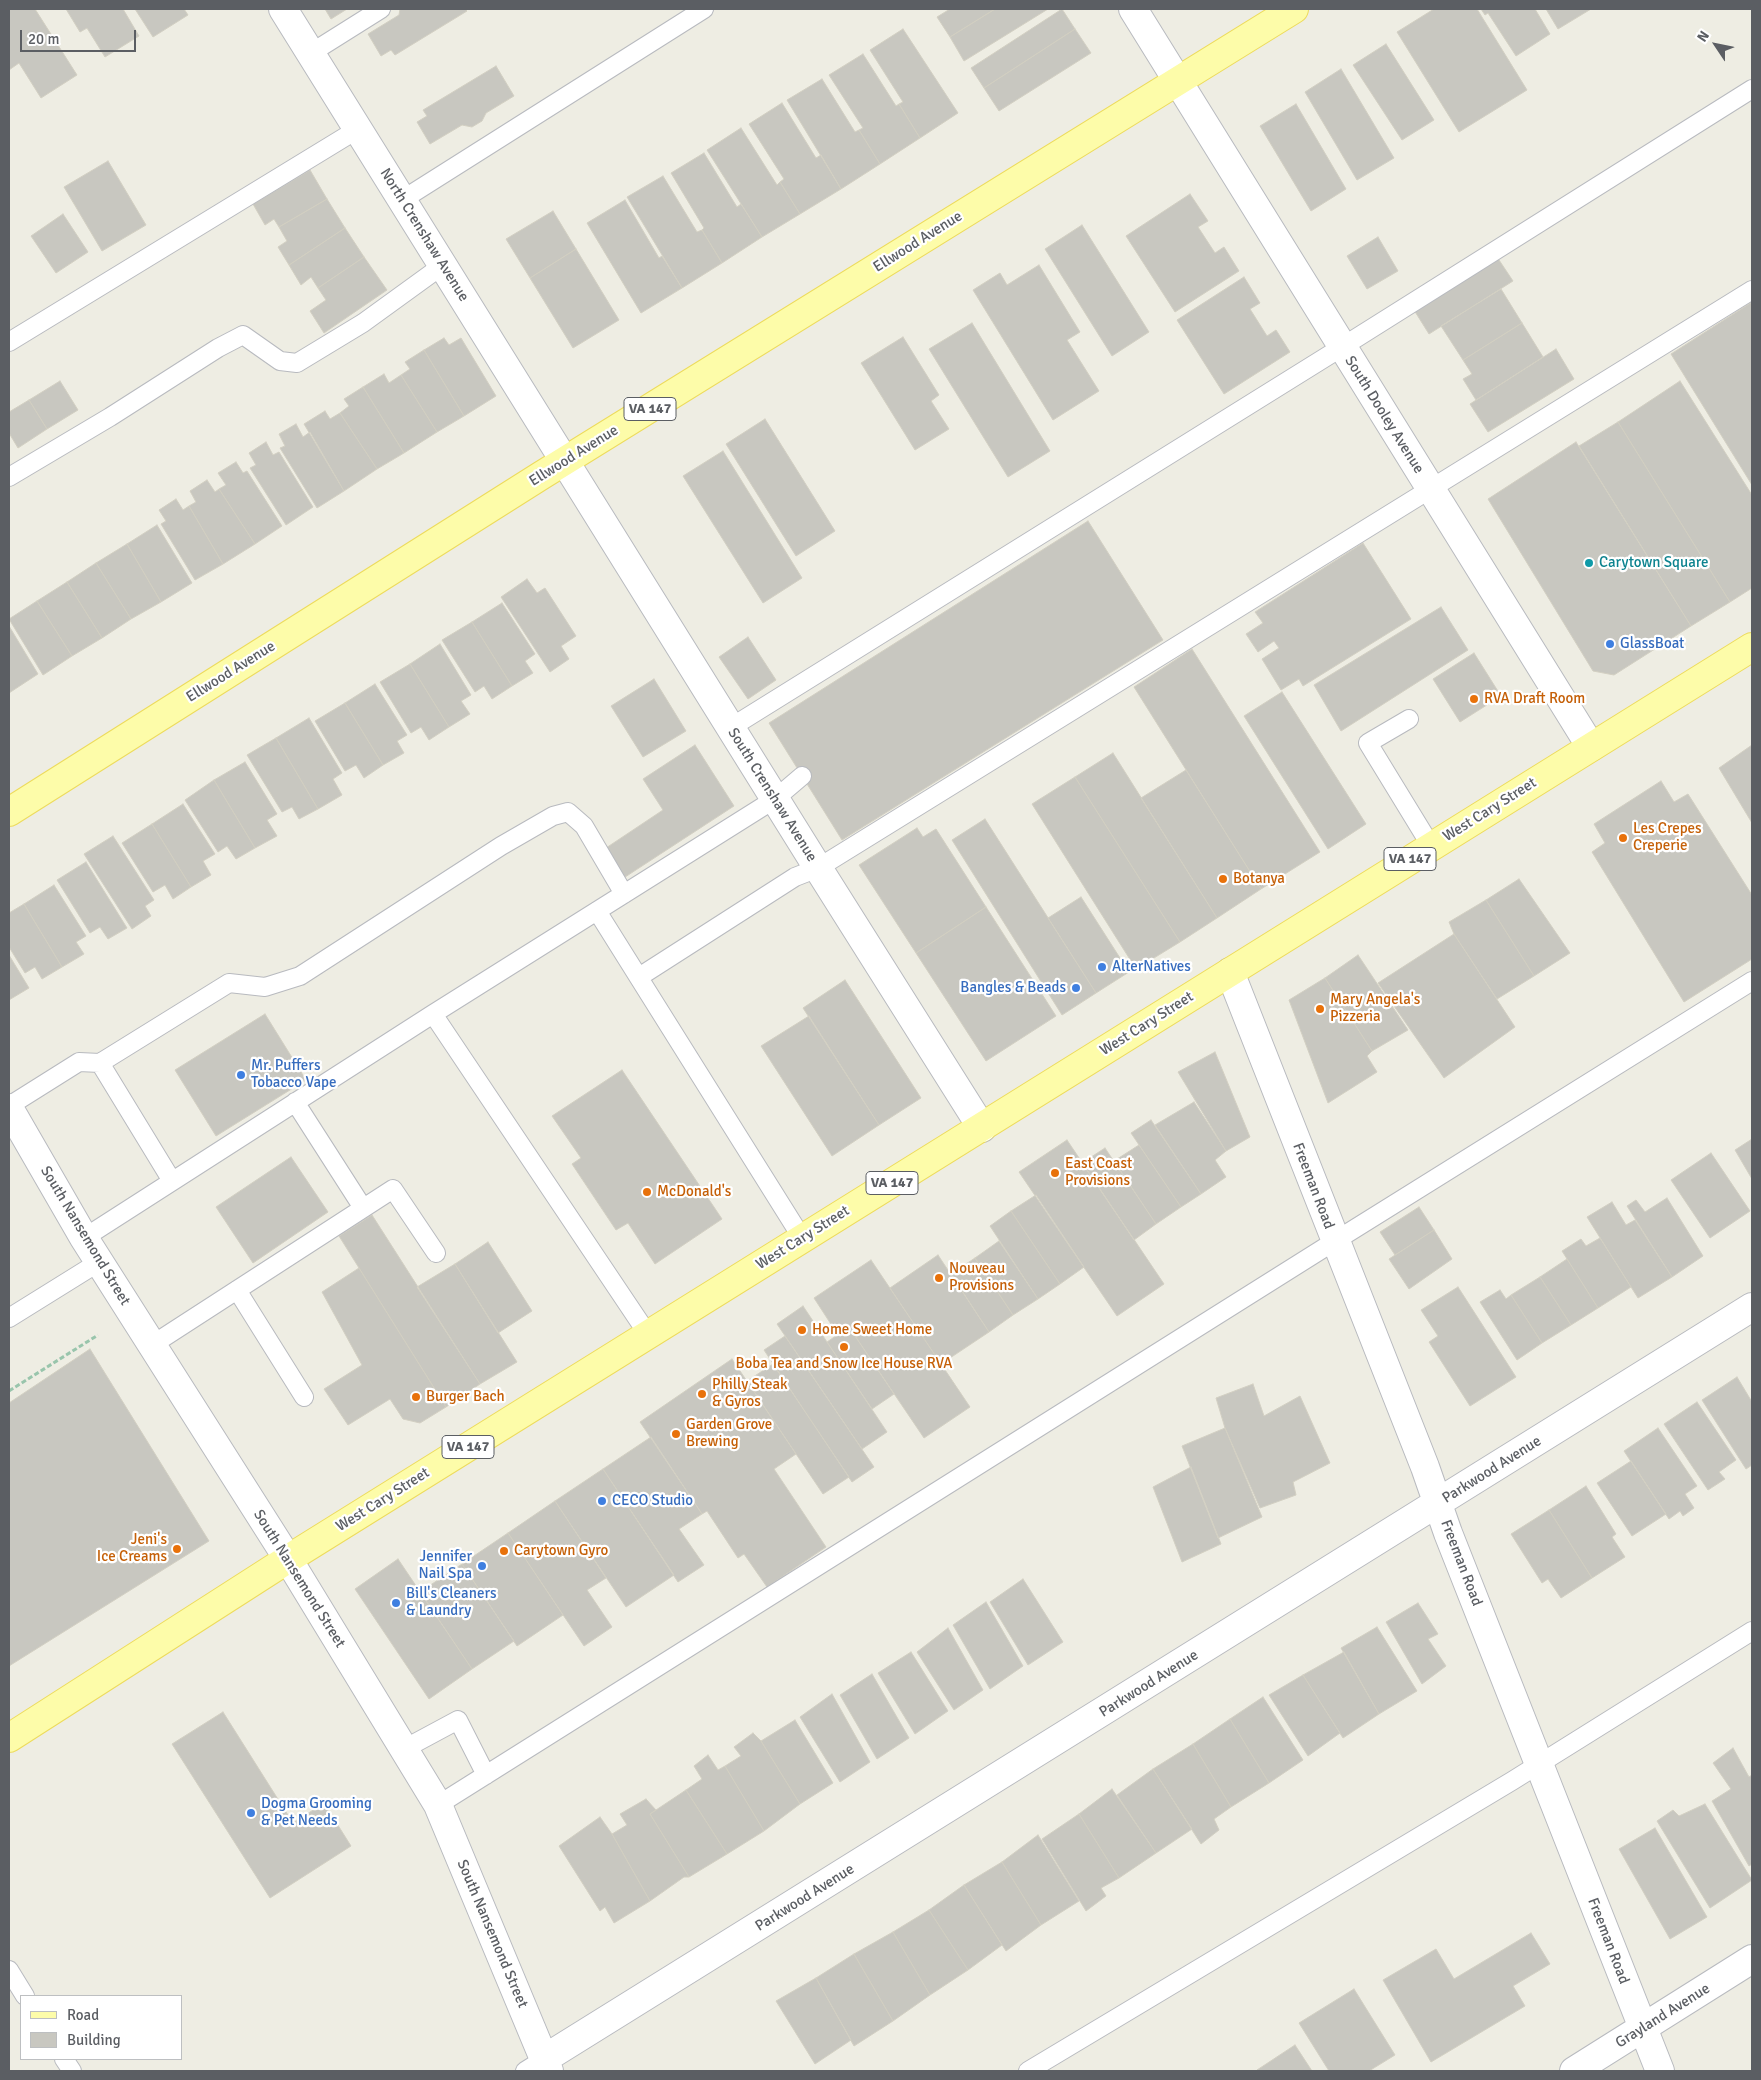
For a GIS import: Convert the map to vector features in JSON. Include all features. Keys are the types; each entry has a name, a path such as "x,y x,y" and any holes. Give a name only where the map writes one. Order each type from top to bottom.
{"main road":[{"name":"Ellwood Avenue","path":"9,812 564,462 1294,9"},
{"name":"West Cary Street","path":"9,1738 288,1559 649,1336 802,1238 982,1128 1752,647"}],"street":[{"name":"North Crenshaw Avenue","path":"283,9 564,462"},
{"name":"South Dooley Avenue","path":"1133,9 1591,747"},
{"name":"South Crenshaw Avenue","path":"564,462 982,1128"},
{"name":"Freeman Road","path":"1230,972 1660,2071"},
{"name":"South Nansemond Street","path":"9,1107 84,1238 288,1559 438,1805 539,2067"},
{"name":"Parkwood Avenue","path":"539,2067 1752,1307"},
{"name":"Grayland Avenue","path":"1574,2071 1752,1959"}],"lane":[{"path":"310,53 381,9"},
{"path":"402,200 704,9"},
{"path":"730,728 1752,89"},
{"path":"9,342 358,130"},
{"path":"9,477 110,417 218,348 243,335 280,361 297,363 363,323 442,266"},
{"path":"638,976 795,877 818,868 1752,290"},
{"path":"1409,719 1368,744 1431,846"},
{"path":"84,1238 433,1014 775,799 802,776"},
{"path":"9,1107 79,1062 100,1063 229,984 265,987 300,976 501,846 552,816 568,812 584,826 624,894"},
{"path":"597,911 802,1238"},
{"path":"438,1805 1752,981"},
{"path":"433,1014 649,1336"},
{"path":"100,1063 172,1181"},
{"path":"296,1102 363,1208"},
{"path":"152,1345 393,1189 436,1253"},
{"path":"10,1315 99,1262"},
{"path":"237,1290 304,1397"},
{"path":"1028,2071 1540,1764 1752,1631"},
{"path":"404,1750 458,1720 486,1775"},
{"path":"9,1970 24,1995"},
{"path":"65,2060 72,2071"}],"path":[{"path":"9,1391 98,1335"}],"building":[{"path":"9,9 35,9 77,75 41,98 19,63 9,70"},
{"path":"66,9 123,9 139,36 105,57 87,28 80,32"},
{"path":"135,9 184,9 188,15 153,37"},
{"path":"325,9 347,9 331,19"},
{"path":"400,9 465,9 467,11 395,55 391,50 381,56 368,34 399,15"},
{"path":"950,9 995,9 950,37 937,17"},
{"path":"995,9 1048,9 964,61 950,37"},
{"path":"1062,9 1075,29 984,88 971,68"},
{"path":"1434,9 1477,9 1527,90 1459,132 1397,32"},
{"path":"1481,9 1535,9 1550,34 1516,56 1488,13 1485,15"},
{"path":"1546,9 1591,9 1558,29"},
{"path":"903,29 958,113 920,138 899,104 903,102 870,50"},
{"path":"1075,29 1091,53 999,111 984,88"},
{"path":"1386,44 1434,120 1402,140 1353,65"},
{"path":"863,54 896,106 899,104 920,138 880,164 859,130 863,128 829,75"},
{"path":"496,66 514,96 486,113 482,121 472,127 462,125 430,144 417,122 427,116 423,110"},
{"path":"1341,69 1394,158 1357,180 1305,92"},
{"path":"822,79 855,132 859,130 880,164 841,189 787,100"},
{"path":"782,103 816,158 821,155 841,189 800,214 780,182 784,179 749,124"},
{"path":"1296,104 1346,189 1311,211 1260,126"},
{"path":"741,128 777,185 780,182 800,214 762,237 707,150"},
{"path":"704,153 737,207 741,204 762,237 722,263 702,230 704,228 671,173"},
{"path":"108,161 146,225 102,251 64,187"},
{"path":"310,170 327,199 279,227 274,219 265,225 253,204"},
{"path":"663,176 697,232 702,230 722,263 682,288 627,197"},
{"path":"1190,194 1208,221 1198,227 1215,253 1224,247 1239,271 1175,312 1126,236"},
{"path":"327,199 345,228 289,265 278,247 287,241 279,227"},
{"path":"625,200 659,258 662,256 682,288 641,313 587,223"},
{"path":"553,211 576,249 530,278 506,239"},
{"path":"63,214 88,252 56,273 31,236"},
{"path":"1082,225 1149,332 1112,356 1045,249"},
{"path":"345,228 364,257 318,288 311,277 301,285 289,265"},
{"path":"1378,237 1398,271 1367,289 1347,256"},
{"path":"576,249 619,320 573,348 530,278"},
{"path":"364,257 387,290 324,333 310,311 326,300 318,288"},
{"path":"1497,257 1513,281 1429,334 1414,310"},
{"path":"1039,265 1080,332 1067,340 1099,391 1053,420 973,290 1000,273 1007,285"},
{"path":"1244,277 1260,303 1250,309 1267,336 1276,330 1290,352 1224,394 1177,320"},
{"path":"1501,289 1522,323 1463,360 1441,326"},
{"path":"1752,302 1752,485 1671,354"},
{"path":"972,323 1050,451 1008,477 929,349"},
{"path":"1522,323 1543,357 1476,400 1463,379 1472,374 1463,360"},
{"path":"903,337 939,395 931,401 949,429 915,450 861,363"},
{"path":"444,338 449,345 461,338 496,396 464,416 424,350"},
{"path":"1556,349 1574,379 1488,432 1470,404"},
{"path":"424,350 464,416 437,432 401,375 410,369 405,362"},
{"path":"384,374 389,383 401,375 437,432 404,453 363,387"},
{"path":"60,381 78,410 47,429 29,400"},
{"path":"1680,381 1752,495 1752,588 1730,602 1618,422"},
{"path":"363,387 404,453 377,469 340,413 349,406 344,399"},
{"path":"29,400 47,429 18,448 9,433 9,412"},
{"path":"325,411 330,419 340,413 377,469 344,491 304,424"},
{"path":"765,419 835,531 796,556 726,444"},
{"path":"1618,422 1730,602 1691,626 1579,446"},
{"path":"296,424 303,437 310,432 344,491 317,508 280,448 285,446 279,434"},
{"path":"266,442 273,455 279,452 313,507 286,525 250,468 256,465 249,453"},
{"name":"Carytown Square","path":"1576,442 1691,626 1614,675 1593,671 1488,499"},
{"path":"723,451 802,578 763,603 683,476"},
{"path":"236,462 243,473 247,471 282,526 255,544 219,489 226,485 218,473"},
{"path":"207,480 215,492 219,489 255,544 223,564 189,506 196,502 190,491"},
{"path":"176,499 183,510 189,506 223,564 195,580 161,524 166,521 159,510"},
{"path":"1088,521 1163,640 842,840 769,723"},
{"path":"157,525 192,583 161,602 127,544"},
{"path":"1363,543 1411,619 1303,686 1299,679 1281,690 1262,659 1279,648 1274,641 1258,652 1246,634 1263,623 1255,612"},
{"path":"127,544 161,602 131,619 96,563"},
{"path":"96,563 131,619 102,638 67,582"},
{"path":"527,579 537,593 545,588 576,636 561,646 569,659 550,672 501,597"},
{"path":"67,582 102,638 72,656 37,601"},
{"path":"37,601 72,656 43,675 9,619"},
{"path":"502,603 535,654 525,661 533,673 512,686 472,622"},
{"path":"1441,607 1468,650 1341,731 1314,685"},
{"path":"472,622 512,686 492,699 484,686 475,692 442,640"},
{"path":"9,626 38,674 9,693"},
{"path":"748,637 776,680 748,699 719,657"},
{"path":"440,644 471,695 461,701 470,714 449,727 410,664"},
{"path":"1192,649 1320,852 1261,889 1134,687"},
{"path":"1474,653 1501,696 1460,722 1433,679"},
{"path":"410,664 449,727 429,740 421,727 411,733 380,682"},
{"path":"654,679 686,731 643,757 611,706"},
{"path":"375,684 407,735 397,741 404,753 383,765 345,703"},
{"path":"1282,692 1366,824 1328,849 1244,716"},
{"path":"345,703 383,765 364,778 356,765 345,771 315,721"},
{"path":"309,718 342,773 333,779 342,795 318,809 276,738"},
{"path":"276,738 318,809 299,819 292,807 282,812 247,755"},
{"path":"695,745 734,806 619,881 600,852 663,810 643,779"},
{"path":"1752,745 1752,823 1719,768"},
{"path":"1113,753 1217,918 1180,942 1075,777"},
{"path":"245,762 277,814 267,820 277,836 255,848 214,780"},
{"path":"1186,770 1261,889 1217,918 1141,798"},
{"path":"1075,777 1180,942 1136,969 1032,804"},
{"path":"214,780 255,848 236,859 227,846 218,852 185,800"},
{"path":"1661,781 1674,802 1688,794 1752,895 1752,959 1684,1002 1592,852 1605,843 1594,824"},
{"path":"183,804 215,854 203,861 211,875 191,887 152,824"},
{"path":"985,819 1096,993 1062,1015 952,840"},
{"path":"152,824 191,887 173,899 165,885 153,892 122,843"},
{"path":"917,828 923,837 936,829 986,907 916,953 859,865"},
{"path":"113,836 154,900 145,906 151,916 132,929 84,854"},
{"path":"86,862 127,928 108,939 100,927 90,933 57,880"},
{"path":"1519,879 1570,953 1534,976 1486,900"},
{"path":"54,885 86,936 76,942 84,954 62,967 24,904"},
{"path":"1081,897 1129,972 1096,993 1048,918"},
{"path":"1486,900 1534,976 1497,999 1454,934 1449,922"},
{"path":"24,904 62,967 42,979 35,967 25,973 9,947 9,913"},
{"path":"986,907 1056,1016 986,1061 916,953"},
{"path":"1454,934 1515,1027 1444,1078 1378,983"},
{"path":"9,955 29,988 9,1000"},
{"path":"1358,955 1408,1030 1372,1051 1325,978"},
{"path":"1325,978 1372,1051 1367,1056 1377,1072 1328,1103 1289,1000"},
{"path":"845,980 921,1098 879,1125 803,1008"},
{"name":"Mr. Puffers Tobacco Vape","path":"265,1014 306,1080 216,1136 175,1070"},
{"path":"809,1016 879,1125 832,1156 761,1046"},
{"path":"1215,1052 1250,1137 1226,1151 1178,1072"},
{"name":"McDonald's","path":"622,1070 722,1219 655,1264 628,1223 616,1230 572,1164 581,1158 552,1116"},
{"path":"1194,1102 1226,1151 1215,1160 1226,1177 1201,1194 1155,1125"},
{"path":"1151,1120 1201,1194 1181,1207 1131,1133"},
{"path":"1752,1139 1752,1179 1735,1150"},
{"path":"1067,1140 1164,1284 1117,1316 1019,1172"},
{"path":"1139,1145 1181,1207 1156,1224 1114,1161"},
{"path":"1105,1148 1156,1224 1134,1240 1082,1163"},
{"path":"1711,1153 1750,1211 1710,1238 1671,1180"},
{"path":"291,1157 328,1212 253,1263 216,1207"},
{"path":"1036,1195 1084,1267 1060,1284 1011,1211"},
{"path":"1667,1198 1703,1256 1672,1277 1627,1206 1636,1200 1645,1212"},
{"path":"1612,1202 1626,1225 1635,1220 1672,1277 1638,1298 1587,1217"},
{"path":"1419,1207 1434,1230 1395,1255 1380,1232"},
{"path":"1011,1211 1060,1284 1038,1299 990,1226"},
{"path":"372,1215 480,1384 446,1407 339,1236"},
{"path":"1434,1230 1452,1259 1409,1289 1389,1259"},
{"path":"1600,1238 1631,1287 1598,1308 1562,1251 1581,1239 1586,1246"},
{"path":"999,1241 1038,1299 1013,1315 975,1258"},
{"path":"488,1242 532,1311 498,1333 455,1264"},
{"path":"938,1255 989,1332 941,1364 890,1288"},
{"path":"975,1258 1013,1315 989,1332 951,1274"},
{"path":"1567,1259 1598,1308 1571,1325 1540,1277"},
{"path":"871,1260 970,1407 924,1438 849,1327 838,1335 814,1298"},
{"path":"455,1264 517,1362 480,1384 417,1287"},
{"path":"359,1268 446,1407 420,1423 403,1419 390,1399 348,1425 324,1389 362,1365 322,1292"},
{"path":"1540,1277 1571,1325 1542,1343 1511,1295"},
{"path":"1458,1287 1516,1377 1470,1406 1429,1342 1438,1336 1421,1310"},
{"path":"1500,1290 1506,1299 1511,1295 1542,1343 1517,1360 1480,1302"},
{"path":"803,1306 887,1432 862,1449 777,1324"},
{"path":"849,1327 894,1394 872,1409 827,1342"},
{"path":"785,1336 874,1467 852,1482 764,1350"},
{"path":"90,1349 209,1541 9,1666 9,1403"},
{"path":"732,1359 796,1454 774,1469 826,1547 767,1587 744,1554 738,1558 707,1511 702,1514 640,1422"},
{"path":"773,1364 849,1477 823,1494 747,1381"},
{"path":"1737,1377 1752,1402 1752,1465 1746,1469 1702,1400"},
{"path":"1253,1384 1264,1416 1300,1396 1330,1463 1293,1482 1296,1495 1260,1508 1225,1428 1216,1398"},
{"path":"1697,1402 1736,1460 1719,1472 1725,1479 1708,1490 1664,1424"},
{"path":"1225,1428 1262,1517 1218,1538 1182,1446"},
{"path":"1658,1428 1697,1486 1685,1494 1694,1508 1683,1516 1680,1511 1669,1519 1624,1451"},
{"path":"651,1437 702,1514 679,1529 704,1565 678,1582 603,1469"},
{"path":"1631,1461 1666,1514 1632,1536 1597,1483"},
{"path":"1191,1467 1221,1544 1182,1562 1153,1487"},
{"path":"603,1469 674,1575 626,1607 555,1501"},
{"path":"1586,1486 1616,1534 1612,1537 1625,1557 1592,1578 1549,1510"},
{"path":"555,1501 606,1578 587,1590 612,1627 584,1646 508,1533"},
{"path":"1549,1510 1592,1578 1561,1598 1548,1579 1542,1583 1511,1534"},
{"path":"508,1533 563,1615 517,1646 462,1564"},
{"path":"398,1559 472,1669 429,1699 355,1589"},
{"path":"462,1564 514,1641 472,1669 420,1592"},
{"path":"1023,1579 1063,1642 1028,1665 990,1602"},
{"path":"986,1602 1023,1666 990,1689 953,1625"},
{"path":"1418,1603 1438,1634 1428,1639 1446,1666 1422,1684 1386,1622"},
{"path":"1377,1627 1417,1691 1379,1714 1341,1648"},
{"path":"948,1628 983,1690 954,1710 917,1652"},
{"path":"911,1652 948,1711 915,1734 878,1673"},
{"path":"1344,1652 1379,1714 1343,1738 1303,1675"},
{"path":"872,1674 909,1738 877,1759 840,1695"},
{"path":"1303,1675 1340,1733 1308,1756 1269,1695"},
{"path":"832,1694 870,1762 840,1782 800,1717"},
{"path":"1263,1697 1303,1760 1269,1783 1230,1719"},
{"name":"Dogma Grooming & Pet Needs","path":"223,1712 293,1823 324,1803 351,1846 270,1898 172,1744"},
{"path":"1230,1719 1269,1783 1231,1807 1193,1744"},
{"path":"795,1720 833,1783 800,1804 761,1741"},
{"path":"753,1733 761,1741 800,1804 764,1831 725,1766 741,1756 734,1747"},
{"path":"1193,1744 1231,1807 1214,1819 1219,1830 1201,1844 1153,1769"},
{"path":"1733,1748 1749,1777 1752,1775 1752,1864 1749,1866 1712,1801 1731,1789 1713,1763"},
{"path":"708,1755 718,1770 725,1766 764,1831 727,1854 686,1790 702,1779 694,1766"},
{"path":"1153,1769 1192,1829 1156,1853 1117,1795"},
{"path":"1112,1789 1156,1853 1119,1878 1079,1814"},
{"path":"686,1790 727,1854 689,1877 650,1814"},
{"path":"646,1799 656,1810 650,1814 689,1877 684,1877 650,1901 612,1834 627,1825 620,1814"},
{"path":"1705,1804 1752,1880 1710,1908 1657,1821 1673,1810 1679,1816"},
{"path":"1079,1814 1119,1878 1101,1888 1106,1896 1086,1911 1042,1839"},
{"path":"600,1817 612,1834 650,1901 614,1923 605,1907 600,1911 559,1846"},
{"path":"1655,1828 1707,1917 1670,1939 1619,1849"},
{"path":"1038,1835 1079,1901 1041,1925 1002,1862"},
{"path":"1002,1862 1041,1925 1006,1951 964,1885"},
{"path":"964,1885 1002,1945 968,1970 929,1910"},
{"path":"929,1910 968,1970 930,1995 893,1932"},
{"path":"893,1932 930,1995 893,2021 854,1954"},
{"path":"1531,1933 1550,1964 1513,1986 1525,2006 1431,2062 1383,1980 1436,1949 1454,1979"},
{"path":"854,1954 893,2021 854,2046 816,1978"},
{"path":"816,1978 851,2040 815,2064 776,2001"},
{"path":"1354,1989 1395,2055 1369,2071 1329,2071 1299,2023"},
{"path":"1295,2045 1312,2071 1257,2071 1257,2070"}],"place":[{"name":"Carytown Square","path":"1589,563"},
{"name":"GlassBoat","path":"1610,644"},
{"name":"RVA Draft Room","path":"1474,699"},
{"name":"Les Crepes Creperie","path":"1623,838"},
{"name":"Botanya","path":"1223,879"},
{"name":"AlterNatives","path":"1102,967"},
{"name":"Bangles & Beads","path":"1076,988"},
{"name":"Mary Angela's Pizzeria","path":"1320,1009"},
{"name":"Mr. Puffers Tobacco Vape","path":"241,1075"},
{"name":"East Coast Provisions","path":"1055,1173"},
{"name":"McDonald's","path":"647,1192"},
{"name":"Nouveau Provisions","path":"939,1278"},
{"name":"Home Sweet Home","path":"802,1330"},
{"name":"Boba Tea and Snow Ice House RVA","path":"844,1347"},
{"name":"Philly Steak & Gyros","path":"702,1394"},
{"name":"Burger Bach","path":"416,1397"},
{"name":"Garden Grove Brewing","path":"676,1434"},
{"name":"CECO Studio","path":"602,1501"},
{"name":"Jeni's Ice Creams","path":"177,1549"},
{"name":"Carytown Gyro","path":"504,1551"},
{"name":"Jennifer Nail Spa","path":"482,1566"},
{"name":"Bill's Cleaners & Laundry","path":"396,1603"},
{"name":"Dogma Grooming & Pet Needs","path":"251,1813"}]}
